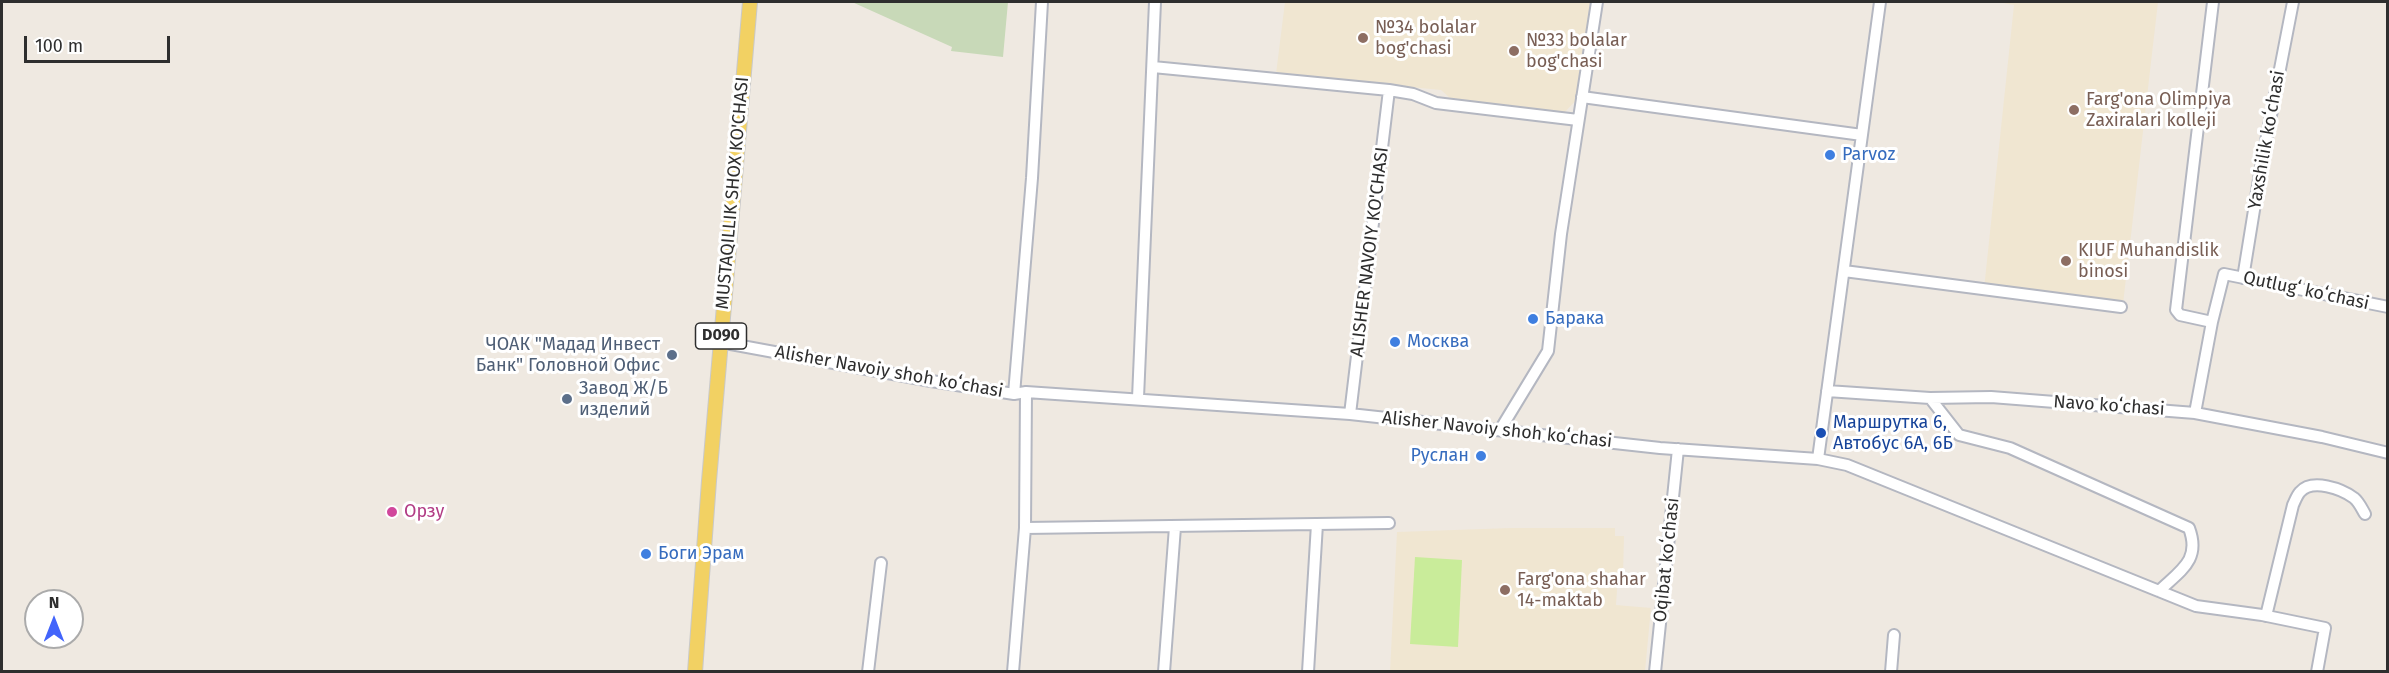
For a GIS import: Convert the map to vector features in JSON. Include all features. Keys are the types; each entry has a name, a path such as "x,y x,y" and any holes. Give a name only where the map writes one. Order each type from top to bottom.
{"main road":[{"name":"MUSTAQILLIK SHOX KO'CHASI","path":"695,672 720,342 750,2"}],"street":[{"path":"1014,394 1032,178 1042,2"},
{"path":"1138,398 1155,2"},
{"path":"1500,430 1548,351 1560,234 1597,2"},
{"path":"1818,459 1880,2"},
{"path":"2195,413 2212,322 2180,315 2176,310 2213,2"},
{"name":"Yaxshilik koʻchasi","path":"2243,278 2261,167 2293,2"},
{"path":"1153,67 1389,90 1413,94 1436,103 1578,120"},
{"name":"ALISHER NAVOIY KO'CHASI","path":"1350,414 1389,90"},
{"path":"1581,97 1862,135"},
{"path":"1844,271 2121,307"},
{"name":"Qutlugʻ koʻchasi","path":"2212,322 2224,274 2388,308"},
{"name":"Alisher Navoiy shoh koʻchasi","path":"720,342 1014,394 1026,392 1138,398 1350,414 1678,448 1818,459 1847,465 2196,606 2266,616 2325,628 2317,672"},
{"name":"Navo koʻchasi","path":"1827,391 1930,398 1991,397 2195,413 2322,437 2388,453"},
{"path":"1013,672 1025,528 1026,392"},
{"path":"1930,398 1959,435 2010,448 2189,528 2194,542 2192,559 2159,591"},
{"name":"Oqibat koʻchasi","path":"1655,672 1678,448"},
{"path":"2266,616 2293,505 2300,492 2306,488 2321,486 2339,490 2356,500 2365,514"},
{"path":"1025,528 1389,523"},
{"path":"1308,672 1317,524"},
{"path":"1164,672 1175,527"},
{"path":"868,672 881,563"},
{"path":"1891,672 1894,635"}],"shaded area":[{"path":"1285,2 1590,2 1578,98 1564,113 1450,98 1441,90 1276,74"},
{"name":"Farg'ona Olimpiya Zaxiralari kolleji","path":"1998,2 2158,2 2123,304 1984,289 2014,5"},
{"name":"Farg'ona shahar 14-maktab","path":"1511,528 1615,528 1615,536 1624,536 1623,575 1618,575 1616,605 1651,608 1645,671 1390,672 1397,532"}],"green space":[{"path":"852,2 1008,2 1003,57 951,51 952,47"},
{"path":"1415,557 1462,560 1458,647 1410,644"}],"place":[{"name":"№34 bolalar bog'chasi","path":"1363,38"},
{"name":"№33 bolalar bog'chasi","path":"1514,51"},
{"name":"Farg'ona Olimpiya Zaxiralari kolleji","path":"2074,110"},
{"name":"Parvoz","path":"1830,155"},
{"name":"KIUF Muhandislik binosi","path":"2066,261"},
{"name":"Барака","path":"1533,319"},
{"name":"Москва","path":"1395,342"},
{"name":"ЧОАК \"Мадад Инвест Банк\" Головной Офис","path":"672,355"},
{"name":"Завод Ж/Б изделий","path":"567,399"},
{"name":"Маршрутка 6, Автобус 6А, 6Б","path":"1821,433"},
{"name":"Руслан","path":"1481,456"},
{"name":"Орзу","path":"392,512"},
{"name":"Боги Эрам","path":"646,554"},
{"name":"Farg'ona shahar 14-maktab","path":"1505,590"}]}
